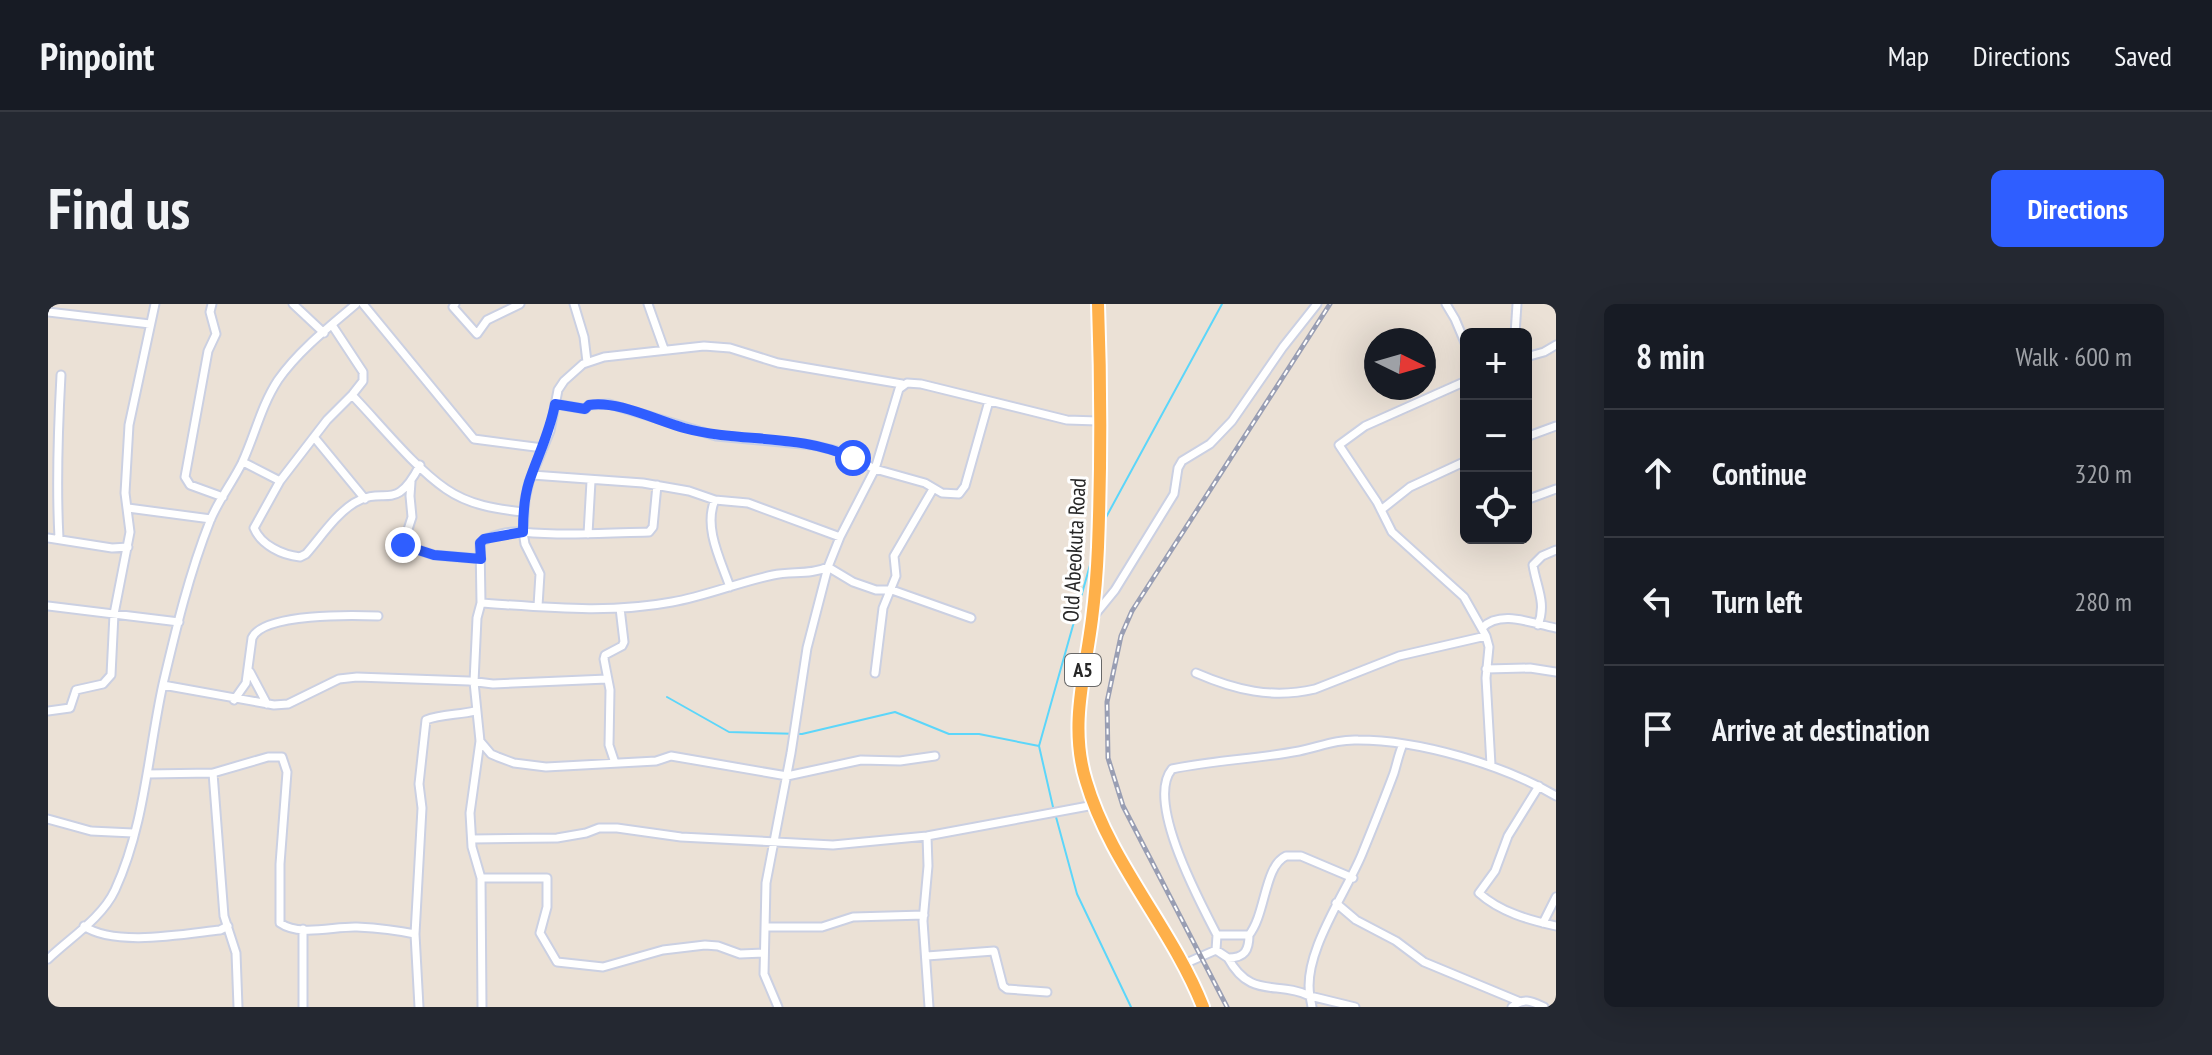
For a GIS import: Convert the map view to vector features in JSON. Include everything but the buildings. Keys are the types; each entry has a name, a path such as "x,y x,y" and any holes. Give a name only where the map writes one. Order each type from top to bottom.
{"highway":[{"name":"Old Abeokuta Road","path":"1098,304 1098,547 1092,619 1079,697 1079,754 1106,833 1184,964 1203,1007"}],"street":[{"path":"48,711 70,708 76,690 109,681 114,614 128,547 125,493 129,425 155,304"},
{"path":"212,304 210,312 216,334 208,351 185,477 190,485 223,497"},
{"path":"293,304 324,333"},
{"path":"48,959 104,907 115,890 147,774 163,685 187,582 211,519 243,462 262,408 279,378 356,304"},
{"path":"363,304 474,439 543,448"},
{"path":"455,304 453,307 477,334 487,320 520,304"},
{"path":"574,304 584,337 587,362"},
{"path":"648,304 664,349"},
{"path":"1092,619 1115,590 1174,494 1182,461 1210,444 1232,421 1317,304"},
{"path":"1446,304 1460,331"},
{"path":"1515,328 1517,304"},
{"path":"48,312 150,324"},
{"path":"332,325 364,373 363,381 280,481 254,531 276,550 300,557 343,512 365,499 400,494 420,465"},
{"path":"1532,356 1556,345"},
{"path":"538,606 540,574 529,555 523,532 523,512 532,475 550,431 555,404 564,381 587,362 664,349 730,348 778,363 902,384 921,384 1067,420 1098,421"},
{"path":"59,538 56,471 61,375"},
{"path":"778,1007 764,974 766,883 807,648 828,567 875,469 902,384"},
{"path":"1460,384 1365,426 1339,445 1392,532 1415,556 1457,590 1484,632 1489,647 1486,669 1491,765"},
{"path":"352,395 444,488 471,502 523,512"},
{"path":"555,404 585,409 589,405 609,404 716,436 812,445 838,451 875,469 925,483 952,495 962,492 989,401"},
{"path":"1532,435 1556,426"},
{"path":"314,437 365,499"},
{"path":"243,462 280,481"},
{"path":"1381,510 1410,487 1460,464"},
{"path":"532,475 657,485 715,500 748,503 840,537"},
{"path":"588,534 591,481"},
{"path":"411,482 412,517 403,545 434,555 481,559"},
{"path":"482,1007 481,878 470,813 480,741 474,682 477,618 481,603 480,543 484,539 523,532 536,535 652,530 657,485"},
{"path":"875,673 883,608 896,576 894,556 933,489"},
{"path":"1532,498 1556,489"},
{"path":"715,500 709,517 730,587"},
{"path":"128,508 211,519"},
{"path":"48,538 112,548 128,547"},
{"path":"1538,625 1542,611 1533,565 1542,556 1556,550"},
{"path":"828,567 853,582 882,591 892,590 971,618"},
{"path":"481,603 620,608 672,602 775,574 820,571 828,567"},
{"path":"48,606 179,622"},
{"path":"615,763 608,736 610,690 605,655 624,642 620,608"},
{"path":"234,700 246,683 252,638 255,631 264,625 306,618 378,616"},
{"path":"1484,632 1487,623 1512,618 1556,628"},
{"path":"1196,673 1254,692 1300,693 1399,656 1484,632"},
{"path":"1486,669 1530,668 1556,672"},
{"path":"249,670 267,704"},
{"path":"163,685 234,700 288,704 339,679 357,677 493,684 607,679"},
{"path":"419,1007 415,934 422,808 419,784 424,730 426,720 475,711"},
{"path":"1216,950 1217,935 1179,855 1163,806 1164,777 1172,769 1298,751 1324,743 1357,739 1403,744 1491,765 1556,796"},
{"path":"480,741 491,754 523,764 557,767 656,761 671,756 787,776 861,760 900,761 935,756"},
{"path":"1312,1007 1307,982 1311,967 1336,903 1353,878 1403,744"},
{"path":"147,774 213,773 268,757 282,757 287,772 280,923 303,929 354,927 415,934"},
{"path":"213,773 224,916 236,953 238,1007"},
{"path":"1539,786 1508,836 1495,871 1479,893 1491,904 1556,926"},
{"path":"472,839 557,838 599,828 617,828 681,837 833,845 927,836 1094,805"},
{"path":"48,819 91,831 133,833"},
{"path":"927,836 924,915 929,1007"},
{"path":"1228,958 1245,954 1249,935 1259,919 1273,867 1280,859 1301,856 1353,878"},
{"path":"481,878 547,878 547,907 540,933 557,962 603,967 663,950 705,945 740,954 764,953"},
{"path":"1543,923 1556,897"},
{"path":"1336,903 1356,920 1396,941 1424,962 1515,1004 1529,1000 1544,1007"},
{"path":"765,927 822,927 853,917 924,915"},
{"path":"84,926 102,936 169,937 220,930 228,926"},
{"path":"303,929 303,1007"},
{"path":"1217,935 1249,935"},
{"path":"1184,964 1216,950"},
{"path":"1216,950 1228,958 1235,971 1246,980 1271,989 1301,992 1355,1007"},
{"path":"927,956 994,951 1003,986 1007,989 1047,992"}],"waterway":[{"path":"1104,521 1222,304"},
{"path":"1053,807 1039,746 1092,558"},
{"path":"667,697 729,732 802,734 895,712 949,734 979,734 1039,746"},
{"path":"1056,817 1077,894 1131,1007"}],"railway":[{"path":"1227,1007 1123,806 1108,758 1107,702 1121,636 1132,611 1330,304"}],"route":[{"path":"403,545 434,555 481,559 480,543 484,539 523,532 529,482 550,431 555,404 585,409 589,405 609,404 716,436 812,445 853,458"}]}
